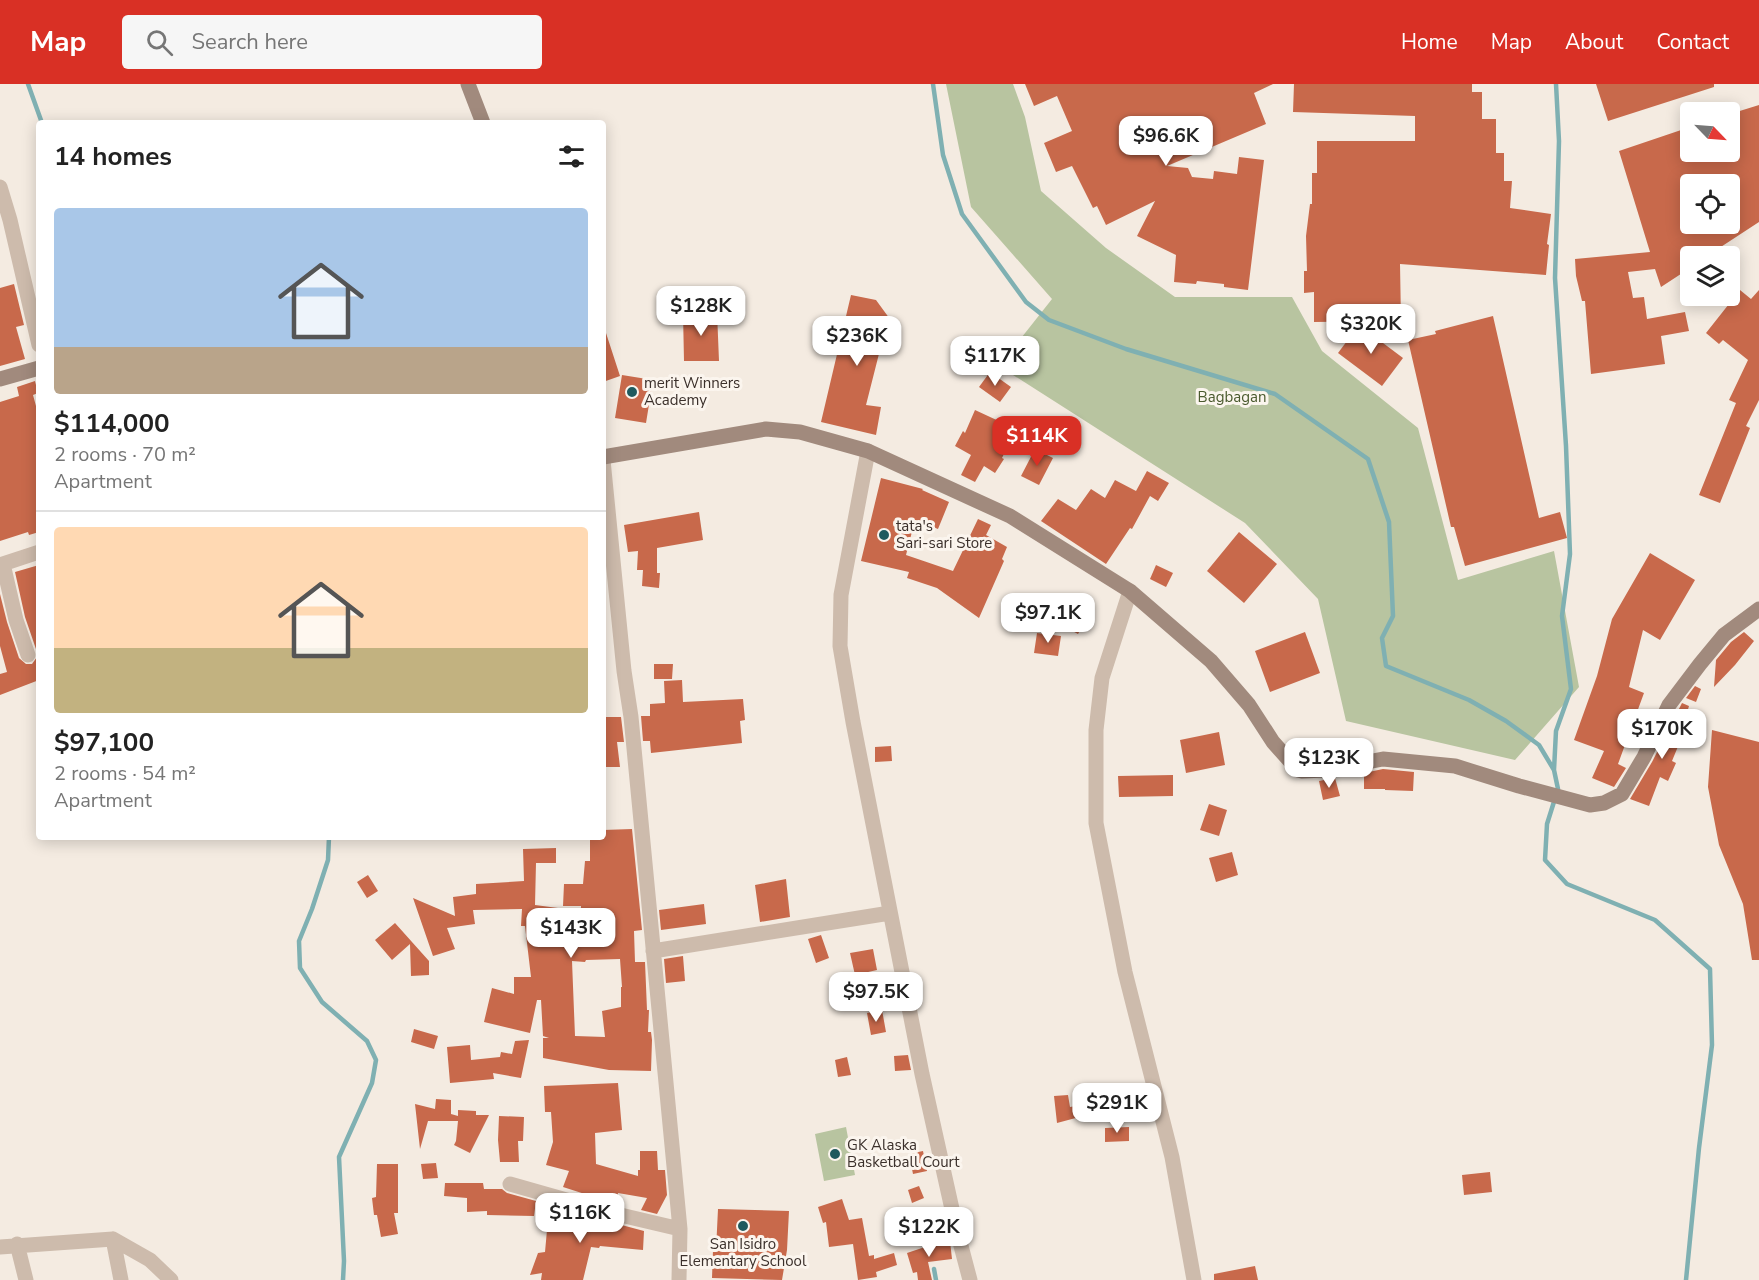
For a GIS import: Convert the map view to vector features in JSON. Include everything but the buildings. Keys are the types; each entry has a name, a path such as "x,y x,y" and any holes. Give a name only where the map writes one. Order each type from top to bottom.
{"street":[{"path":"468,84 482,120"},
{"path":"0,187 36,332"},
{"path":"0,379 36,369"},
{"path":"606,458 765,429 800,432 868,451 1010,516 1131,591 1211,661 1249,705 1273,742 1298,770 1325,770 1383,759 1455,766 1590,805 1604,802 1622,794 1644,757 1669,705 1700,663 1724,635 1759,609"},
{"path":"868,451 841,595 840,646 890,913 937,1140 970,1280"},
{"path":"606,489 624,671 631,717 680,1229 679,1280"},
{"path":"28,655 1,565 36,553"},
{"path":"1131,591 1102,678 1096,730 1096,823 1125,972 1173,1157 1194,1280"},
{"path":"653,951 890,913"},
{"path":"510,1184 612,1213 680,1229"},
{"path":"113,1239 121,1280"},
{"path":"0,1247 16,1244 113,1239 150,1260 171,1280"},
{"path":"16,1244 26,1280"}],"green space":[{"name":"Bagbagan","path":"946,84 1013,84 1025,117 1041,191 1106,248 1175,297 1292,297 1322,351 1418,428 1458,580 1554,551 1579,687 1515,760 1346,721 1318,599 1245,523 999,366 1052,299 971,207"},
{"name":"GK Alaska Basketball Court","path":"846,1127 855,1175 824,1181 815,1134"}],"waterway":[{"path":"28,84 41,120"},
{"path":"933,84 943,155 962,214 1026,302 1049,320 1126,349 1275,394 1368,459 1389,522 1393,616 1382,638 1386,666 1469,700 1506,721 1539,745 1554,770"},
{"path":"1556,84 1559,141 1555,278 1566,446 1570,554 1562,616 1571,689 1556,731 1554,770 1558,789 1547,824 1545,860 1567,884 1655,920 1710,969 1712,1045 1686,1280"},
{"path":"329,840 328,860 299,941 300,968 322,1002 367,1041 376,1060 372,1083 339,1157 343,1280"},
{"path":"934,1269 936,1280"}],"place":[{"name":"merit Winners Academy","path":"632,392"},
{"name":"tata's Sari-sari Store","path":"884,535"},
{"name":"GK Alaska Basketball Court","path":"835,1154"},
{"name":"San Isidro Elementary School","path":"743,1226"}]}
